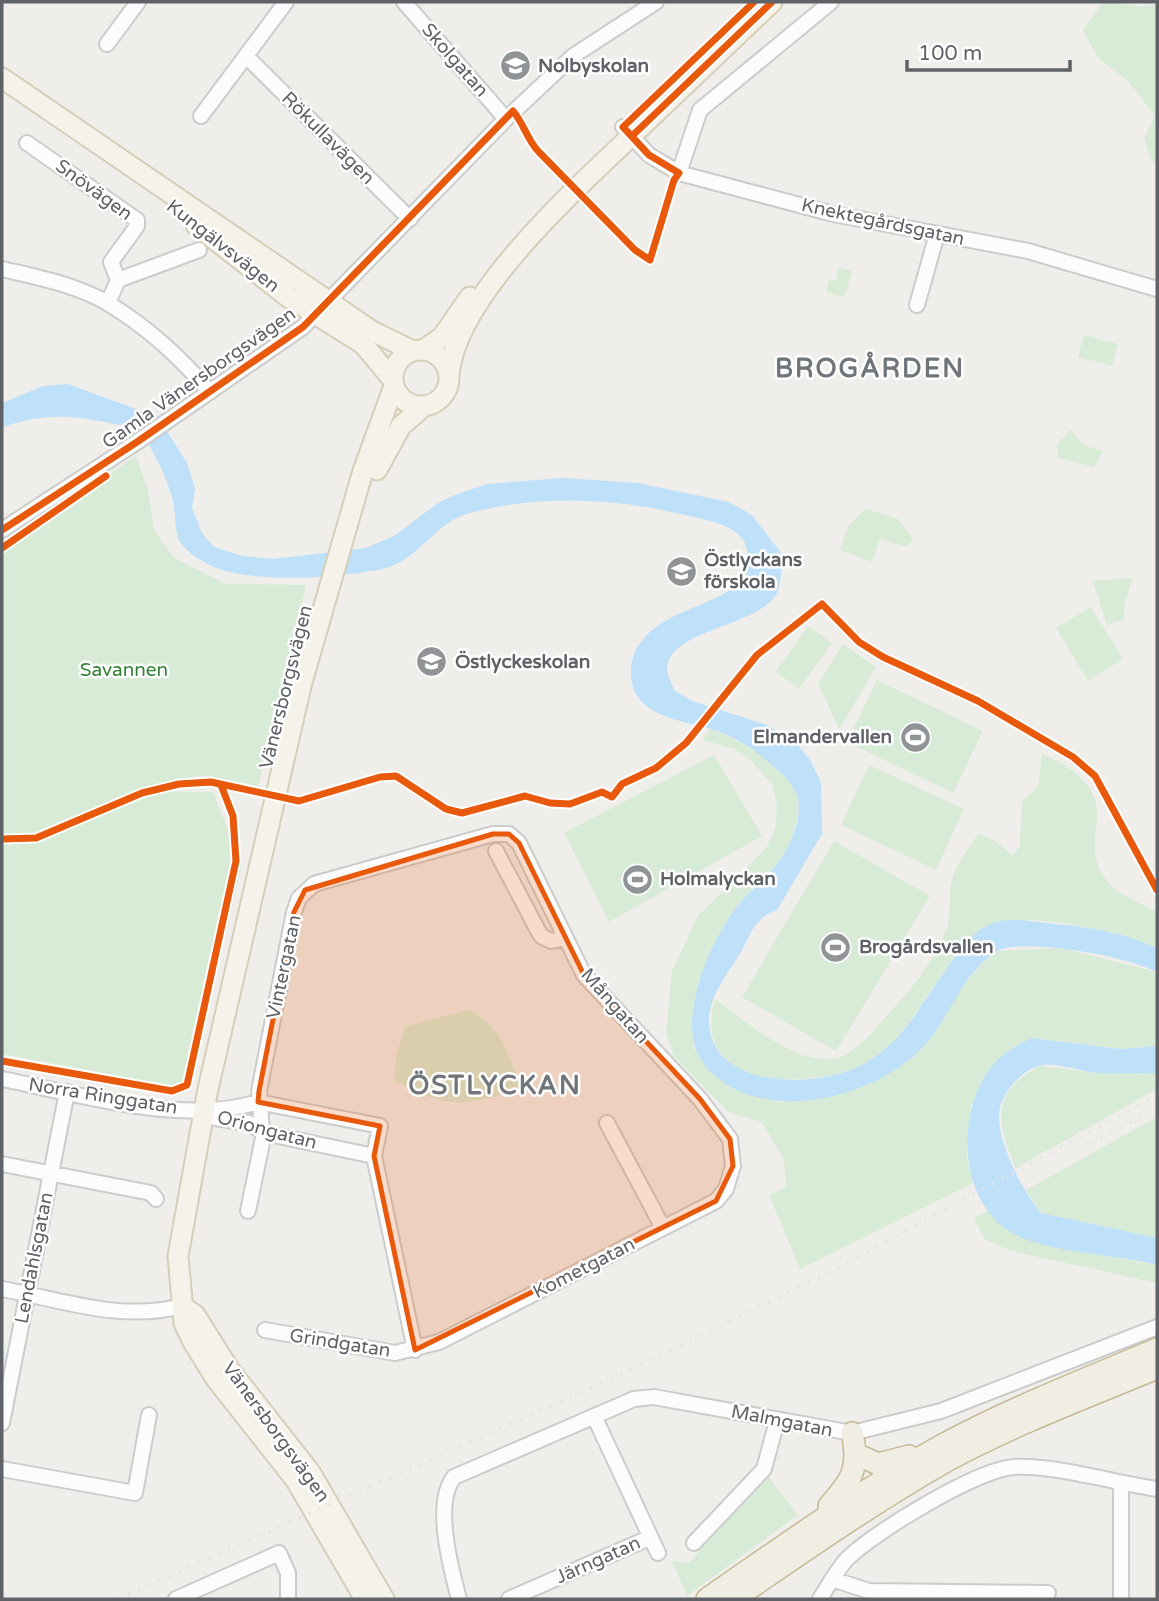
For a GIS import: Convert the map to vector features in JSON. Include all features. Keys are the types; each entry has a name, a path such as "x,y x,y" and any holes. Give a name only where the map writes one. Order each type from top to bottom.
{"highway":[{"path":"707,1599 817,1522 941,1446 1007,1413 1157,1349"},
{"path":"734,1599 849,1520 948,1461 1012,1428 1157,1368"},
{"path":"817,1522 846,1487 858,1455 852,1433"},
{"path":"858,1455 878,1464 941,1446"}],"main road":[{"path":"754,2 627,131 506,265 474,311 450,364 444,395 424,406 405,402 394,383 396,366 442,337 526,222 627,131 772,2"},
{"name":"Kungälvsvägen","path":"2,78 390,342 418,351"},
{"name":"Kungälvsvägen","path":"85,137 288,297 363,344 384,366 394,383"},
{"path":"418,351 441,358 449,375"},
{"name":"Vänersborgsvägen","path":"365,1599 295,1479 202,1357 184,1323 177,1256 204,1110 271,814 327,591 363,471 394,383"},
{"name":"Vänersborgsvägen","path":"347,530 393,437 401,426 424,406"},
{"name":"Vänersborgsvägen","path":"182,1306 195,1315 229,1369 310,1472 384,1599"}],"street":[{"path":"107,44 138,2"},
{"path":"201,116 286,2"},
{"name":"Skolgatan","path":"404,2 506,119"},
{"name":"Gamla Vänersborgsvägen","path":"2,530 137,442 316,315 506,119 573,56 656,2"},
{"path":"679,173 700,110 831,2"},
{"name":"Rökullavägen","path":"246,56 410,219"},
{"name":"Knektegårdsgatan","path":"627,131 649,155 679,173 833,214 1028,251 1157,289"},
{"name":"Snövägen","path":"27,143 137,219 137,226 111,262 118,280 108,303"},
{"path":"917,305 937,234"},
{"path":"118,280 199,250"},
{"path":"2,269 70,288 108,303 162,343 210,392"},
{"name":"Vintergatan","path":"248,1210 263,1133 258,1102 294,912 305,890 314,884 493,834 509,834"},
{"name":"Mångatan","path":"509,834 519,843 584,975 700,1099 730,1139 733,1166"},
{"path":"496,851 541,936 551,941 565,938"},
{"name":"Norra Ringgatan","path":"2,1079 155,1107 204,1110"},
{"name":"Lendahlsgatan","path":"2,1423 67,1092"},
{"name":"Oriongatan","path":"204,1110 242,1107 258,1102 380,1126 374,1156 415,1350"},
{"name":"Oriongatan","path":"204,1110 215,1118 249,1123 263,1133 374,1156"},
{"path":"607,1123 661,1224"},
{"path":"2,1164 151,1193 156,1199"},
{"name":"Kometgatan","path":"415,1350 439,1342 716,1201 726,1189 733,1166"},
{"path":"2,1289 123,1313 149,1313 182,1306"},
{"name":"Malmgatan","path":"460,1599 443,1514 444,1491 450,1482 466,1471 634,1399 654,1397 852,1433 941,1411 1157,1327"},
{"name":"Grindgatan","path":"265,1330 380,1351 415,1350"},
{"path":"2,1469 135,1493 149,1415"},
{"path":"594,1416 657,1553"},
{"path":"694,1543 764,1469 777,1421"},
{"path":"820,1599 832,1579 864,1544 919,1509 992,1471 1014,1467 1040,1469 1157,1489"},
{"path":"1121,1484 1121,1599"},
{"name":"Järngatan","path":"509,1599 649,1538"},
{"path":"176,1599 279,1553 288,1573 288,1599"},
{"path":"832,1579 869,1591 1048,1593"}],"highlighted area":[{"path":"493,834 509,834 519,843 584,975 700,1099 730,1139 733,1166 716,1201 415,1350 374,1156 380,1126 258,1102 259,1091 294,912 305,890"}],"green space":[{"path":"1103,2 1135,6 1157,4 1157,165 1150,158 1144,138 1155,116 1129,82 1098,58 1083,30"},
{"path":"839,267 852,271 844,297 826,292 829,280 836,281"},
{"path":"1084,335 1118,344 1112,366 1078,357"},
{"path":"1071,430 1082,444 1103,451 1094,467 1058,458 1057,444"},
{"name":"Savannen","path":"136,456 148,491 154,530 174,558 226,584 306,585 258,787 200,775 143,791 213,792 242,865 189,1089 2,1054 2,548"},
{"path":"866,509 898,519 913,539 907,547 880,539 872,562 840,550 848,527"},
{"path":"1133,578 1125,601 1124,620 1107,625 1093,581"},
{"path":"1091,607 1123,659 1088,681 1056,628"},
{"path":"808,626 832,643 799,689 776,672"},
{"path":"843,644 876,667 839,729 818,684"},
{"name":"Elmandervallen","path":"877,680 983,731 953,793 847,742"},
{"path":"710,729 746,746 784,774 797,795 798,814 784,853 773,870 735,909 710,957 697,1001 694,1049 777,1103 804,1099 938,1029 949,1005 979,966 997,951 1061,948 1157,972 1157,1046 1121,1049 1031,1038 971,1105 967,1158 973,1183 800,1269 769,1195 786,1187 784,1160 762,1122 728,1112 674,1056 666,1033 672,971 698,916 767,847 775,828 777,805 772,784 750,760 734,749 703,740"},
{"path":"1042,754 1072,770 1088,786 1097,807 1095,846 1098,866 1112,886 1157,913 1157,948 1121,936 1072,925 1046,921 1002,921 987,926 971,938 905,1028 874,1058 854,1068 830,1076 771,1079 744,1072 722,1055 714,1040 711,1024 715,999 779,1044 816,1058 833,1058 850,1052 872,1033 907,993 937,950 948,922 950,890 955,872 978,834 994,840 1013,856 1020,845 1022,801 1038,787"},
{"name":"Holmalyckan","path":"714,755 762,836 609,922 564,833"},
{"path":"869,765 964,809 936,870 841,825"},
{"name":"Brogårdsvallen","path":"834,841 930,896 836,1051 742,997"},
{"path":"467,1010 479,1015 495,1031 507,1051 521,1086 487,1098 457,1102 427,1096 395,1080 396,1056 405,1027"},
{"path":"1040,1066 1096,1073 1157,1073 1157,1089 1016,1168 1004,1136 1002,1110 1012,1086"},
{"path":"1157,1117 1157,1238 1041,1213 1026,1190"},
{"path":"988,1211 1007,1231 1076,1251 1157,1265 1157,1283 1012,1251 985,1240 974,1218"},
{"path":"767,1475 798,1515 687,1596 672,1561 689,1563"}],"water":[{"path":"68,384 158,417 187,463 195,488 192,508 202,533 214,547 242,556 273,559 366,548 394,536 438,503 487,484 563,478 638,483 729,502 752,515 781,553 778,591 769,603 755,612 683,645 671,656 667,669 674,690 692,701 767,725 796,743 811,761 821,783 822,834 777,910 763,917 754,926 711,1005 709,1024 713,1042 723,1057 736,1067 753,1074 790,1080 825,1077 869,1061 901,1034 972,937 986,926 1002,921 1020,920 1081,927 1132,938 1157,948 1157,972 1102,955 1031,946 1011,947 997,951 978,967 928,1042 919,1051 874,1082 818,1099 790,1101 762,1098 736,1090 714,1075 698,1054 692,1027 696,995 706,962 721,931 743,899 773,869 790,842 797,821 798,800 784,776 748,747 725,734 666,716 642,702 634,690 631,668 635,651 650,632 672,617 723,594 745,579 748,562 743,539 716,522 662,510 607,502 552,501 497,507 457,518 406,558 382,569 297,578 251,576 231,572 200,560 180,542 170,491 159,463 140,429 71,417 40,418 2,427 2,403 43,386"},
{"path":"1031,1038 1121,1049 1157,1046 1157,1073 1098,1073 1053,1065 1031,1069 1011,1086 999,1111 999,1119 1004,1143 1014,1169 1041,1213 1157,1238 1157,1265 1058,1248 1021,1238 1007,1230 991,1215 979,1196 971,1174 968,1151 968,1128 973,1105 981,1084 996,1061"}],"railway":[{"path":"118,1599 620,1375 822,1276 1157,1095"},
{"path":"1091,1144 1157,1108"}],"cycle path":[{"path":"2,530 137,442 303,327 513,111 538,151 635,250 650,260 674,180 679,173 649,155 623,127 754,2"},
{"path":"632,136 772,2"},
{"path":"2,548 106,476"},
{"path":"2,839 36,838 142,793 179,784 211,782 299,801 380,777 396,776 446,809 462,813 525,796 550,803 570,804 602,792 612,797 622,784 656,768 686,743 757,655 822,604 859,642 883,657 978,701 1073,757 1095,776 1157,890"},
{"path":"2,1061 172,1091 187,1085 236,861 233,816 221,785"}],"place":[{"name":"Nolbyskolan","path":"515,66"},
{"name":"Östlyckans förskola","path":"681,571"},
{"name":"Östlyckeskolan","path":"432,662"},
{"name":"Elmandervallen","path":"915,737"},
{"name":"Holmalyckan","path":"637,879"},
{"name":"Brogårdsvallen","path":"836,947"}],"district":[{"name":"BROGÅRDEN","path":"870,368"},
{"name":"ÖSTLYCKAN","path":"495,1085"}]}
